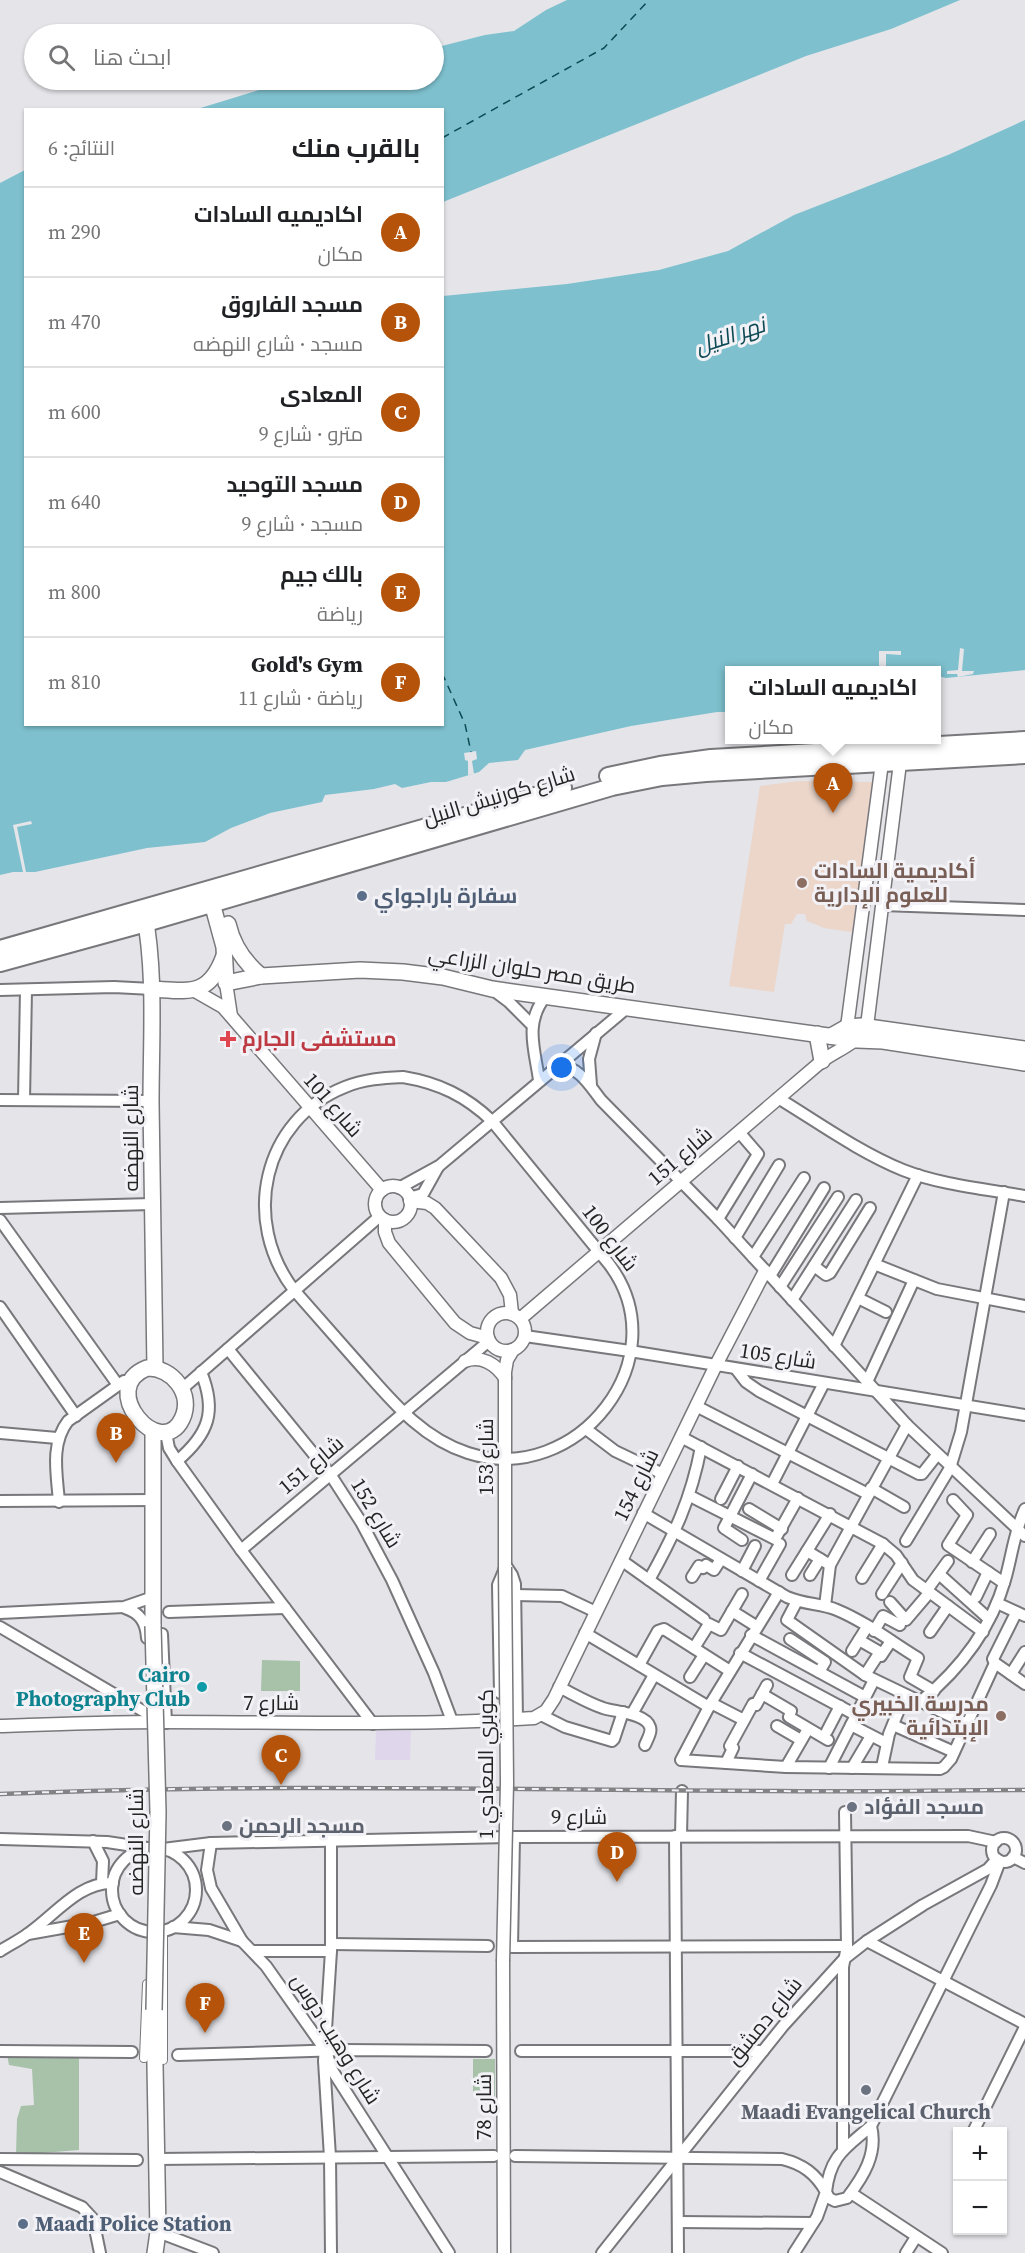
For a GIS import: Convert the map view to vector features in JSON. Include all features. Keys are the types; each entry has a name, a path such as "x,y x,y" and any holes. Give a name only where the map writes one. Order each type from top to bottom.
{"highway":[{"name":"شارع كورنيش النيل","path":"901,755 1025,740"},
{"name":"شارع كورنيش النيل","path":"0,963 145,915 612,787 662,777 883,756 1025,755"},
{"name":"شارع كورنيش النيل","path":"0,949 145,915"}],"main road":[{"path":"215,895 226,934 226,983"},
{"name":"شارع النهضه","path":"145,915 152,988 151,1101 155,1368"},
{"path":"226,934 246,962 261,976"},
{"path":"152,988 195,991 203,987 216,974 225,952"},
{"name":"طريق مصر حلوان الزراعي","path":"226,983 261,976 381,970 443,977 492,990 883,1041 1025,1063"},
{"name":"طريق مصر حلوان الزراعي","path":"839,1035 867,1026 1025,1049"},
{"path":"822,1061 839,1035"},
{"path":"155,1368 171,1374 182,1389 184,1415 174,1430 159,1432 140,1421 130,1405 129,1386 133,1377 139,1371 155,1368"},
{"name":"شارع النهضه","path":"155,2253 158,2232 154,2010 158,1812 153,1597 154,1500 159,1432"}],"street":[{"path":"867,1026 901,755"},
{"path":"839,1035 862,915 883,756"},
{"path":"862,915 881,911 1025,910"},
{"path":"226,983 231,1017"},
{"path":"0,990 152,988"},
{"path":"24,1100 26,990"},
{"path":"492,990 509,1002 531,1024"},
{"name":"شارع 101","path":"195,991 215,1001 231,1017 382,1190"},
{"path":"539,1080 531,1024 536,1010 545,997"},
{"path":"399,1188 439,1166 557,1064 627,1008"},
{"path":"591,1085 589,1059 596,1033"},
{"name":"شارع 151","path":"516,1316 599,1252 822,1061 839,1035"},
{"path":"557,1064 579,1072 601,1100 718,1219 908,1425 937,1455 1025,1536"},
{"name":"شارع 100","path":"383,1077 403,1077 442,1086 477,1107 492,1121 618,1276 624,1290 631,1320 627,1366 615,1394 586,1430 549,1451 523,1458 506,1459 468,1453 450,1446 403,1413 294,1290 275,1259 267,1234 263,1201 270,1167 280,1142 293,1124 310,1108 326,1096 344,1087 383,1077"},
{"path":"778,1098 868,1153 918,1175 1025,1196"},
{"path":"0,1100 151,1101"},
{"path":"718,1219 758,1154 739,1132"},
{"path":"735,1238 779,1165"},
{"path":"410,1200 423,1194 439,1166"},
{"path":"834,1346 918,1175"},
{"path":"753,1257 804,1178"},
{"path":"382,1218 394,1222 403,1218 409,1211 410,1200 405,1192 399,1188 390,1187 382,1190 376,1201 376,1209 382,1218 389,1243 455,1323 470,1333 488,1339 499,1350 513,1350 520,1345 525,1336 525,1327 516,1316 510,1295 501,1278 435,1208 428,1203 410,1200"},
{"path":"768,1273 824,1188"},
{"path":"906,1541 950,1467 961,1432 1004,1192"},
{"path":"780,1287 838,1197"},
{"path":"792,1300 856,1200"},
{"path":"0,1208 152,1204"},
{"path":"814,1266 826,1275 830,1274 870,1208"},
{"path":"182,1389 294,1290 382,1218"},
{"path":"0,1220 118,1385"},
{"path":"874,1264 942,1291 1025,1306"},
{"name":"شارع 154","path":"540,1715 550,1706 716,1365 768,1273"},
{"path":"871,1386 914,1280"},
{"path":"858,1298 886,1312"},
{"path":"0,1307 76,1416"},
{"path":"488,1339 488,1326 495,1316 500,1313 516,1316"},
{"name":"شارع 105","path":"525,1336 824,1383 871,1386 1025,1414"},
{"name":"شارع 151","path":"241,1550 488,1339"},
{"name":"شارع 152","path":"228,1348 330,1474 361,1522 392,1580 434,1673 452,1721"},
{"name":"شارع 153","path":"501,1719 498,1585 506,1566 505,1378 506,1366 513,1350"},
{"path":"465,1361 471,1359 484,1361 496,1367 505,1378"},
{"path":"736,1369 752,1387 920,1474 937,1455"},
{"path":"177,1461 195,1444 204,1431 208,1417 210,1402 201,1372"},
{"path":"59,1502 57,1438 68,1421 133,1377"},
{"path":"772,1484 824,1383"},
{"path":"696,1406 788,1453 904,1507"},
{"path":"825,1606 830,1565 869,1491 908,1425"},
{"path":"586,1430 615,1451 663,1474"},
{"path":"159,1432 241,1550 373,1724"},
{"path":"0,1433 57,1438"},
{"path":"681,1437 851,1525 883,1544 896,1555 909,1575 997,1648"},
{"path":"649,1580 676,1532 690,1496 701,1447"},
{"path":"721,1499 738,1466"},
{"path":"742,1540 724,1529 752,1474"},
{"path":"690,1496 777,1541"},
{"path":"759,1581 798,1498"},
{"path":"0,1502 154,1500"},
{"path":"952,1500 967,1515 949,1545 1004,1583"},
{"path":"749,1509 782,1529"},
{"path":"920,1702 958,1666 981,1634 997,1603 1004,1583 1016,1528 1025,1509"},
{"path":"643,1513 778,1592 796,1601 825,1606 846,1614 891,1641 918,1658 910,1677 934,1691"},
{"path":"792,1575 830,1515"},
{"path":"972,1562 990,1534"},
{"path":"862,1578 883,1544"},
{"path":"742,1571 755,1546"},
{"path":"807,1551 830,1565"},
{"path":"692,1577 699,1566 703,1568 706,1565 714,1570 721,1559"},
{"path":"810,1575 820,1559"},
{"path":"621,1560 704,1619"},
{"path":"902,1563 886,1598 906,1620 948,1561"},
{"name":"شارع 153","path":"506,1566 514,1579 517,1719"},
{"name":"كوبري المعادي 1","path":"503,1961 507,1783 506,1566"},
{"path":"976,1597 988,1572"},
{"path":"939,1574 989,1618"},
{"path":"778,1592 710,1705 681,1760 786,1767 940,1768 948,1764 995,1663"},
{"path":"694,1648 709,1624 719,1630 742,1594"},
{"path":"515,1595 562,1596 596,1612"},
{"path":"0,1613 124,1607 153,1597"},
{"path":"796,1601 786,1620 870,1678 967,1724"},
{"path":"997,1603 1020,1615 997,1648 993,1657 995,1663 1025,1684"},
{"path":"930,1632 948,1606"},
{"path":"124,1607 138,1614 154,1628 165,1722"},
{"path":"169,1612 285,1608"},
{"path":"732,1611 754,1631 819,1672 865,1697"},
{"path":"852,1651 859,1640 884,1616 900,1625"},
{"path":"0,1627 148,1718"},
{"name":"شارع النهضه","path":"148,1718 154,1628"},
{"path":"639,1665 660,1629 730,1671"},
{"path":"585,1633 654,1675 744,1720"},
{"path":"789,1639 825,1662 819,1672"},
{"path":"859,1640 878,1652"},
{"path":"829,1768 865,1697 878,1655 881,1656 891,1641"},
{"path":"1011,1674 1025,1652"},
{"path":"741,1653 840,1706 871,1736 886,1743"},
{"path":"690,1677 704,1655"},
{"path":"540,1715 565,1727 614,1740 627,1713 654,1675"},
{"path":"824,1698 834,1680"},
{"path":"559,1687 601,1707 627,1713 650,1725 651,1731 645,1745"},
{"path":"726,1763 733,1748 730,1746 753,1704 756,1705 765,1690 791,1711 789,1718 808,1729 827,1736 840,1706"},
{"path":"882,1767 886,1743 905,1695"},
{"name":"شارع 7","path":"0,1725 148,1718 165,1722 373,1724 517,1719 540,1715"},
{"path":"893,1725 954,1752"},
{"path":"777,1726 801,1740"},
{"path":"786,1767 808,1729"},
{"path":"852,1768 871,1736"},
{"path":"678,2253 676,1946 678,1836 682,1791"},
{"path":"843,2148 844,1959 847,1946 845,1812"},
{"name":"شارع 9","path":"163,1849 211,1842 514,1837 968,1836 996,1842"},
{"path":"514,1837 512,1947 847,1946"},
{"path":"0,1839 122,1843 163,1849 180,1857 192,1871 195,1880 195,1899 187,1916 168,1929"},
{"path":"331,2253 330,2157 324,2071 331,1947 332,1839"},
{"path":"794,2253 823,2205 830,2170 843,2148 871,2126 944,1982 991,1885 998,1860 993,1849 996,1842 999,1839 1009,1839 1020,1844 1013,1857 1005,1862 998,1860"},
{"path":"93,1841 103,1861 107,1883 115,1904 120,1914 132,1926 149,1932 168,1929 208,1930 242,1941"},
{"name":"شارع وهيب دوس","path":"211,1842 207,1870 211,1888 242,1941 254,1952 326,2051 332,2070 449,2253"},
{"path":"0,1951 28,1934 84,1889 107,1883 126,1860 137,1852 150,1848"},
{"path":"1013,1857 1025,1863"},
{"name":"شارع دمشق","path":"602,2253 803,2002 844,1959 867,1941 923,1905 982,1872 998,1860"},
{"path":"28,1934 90,1923 120,1914"},
{"path":"163,2060 168,1929"},
{"path":"144,2058 149,1932"},
{"path":"867,1941 1025,2026 975,2127"},
{"path":"254,1952 331,1947 488,1946"},
{"name":"شارع 78","path":"503,1961 504,2253"},
{"path":"0,2051 132,2052"},
{"path":"178,2055 326,2051 486,2051"},
{"path":"521,2051 763,2051"},
{"path":"515,2156 783,2159 794,2162 813,2174 829,2198 835,2201 847,2199 872,2158 874,2142 871,2126"},
{"path":"157,2159 494,2156"},
{"path":"0,2159 138,2160"},
{"path":"0,2172 82,2207 93,2219 100,2253"},
{"path":"850,2193 942,2253"},
{"path":"679,2222 813,2223"},
{"path":"158,2232 195,2250 213,2253"},
{"path":"906,2253 916,2237"}],"shaded area":[{"name":"أكاديمية السادات للعلوم الإدارية","path":"798,781 874,782 852,932 824,928 807,921 805,914 797,914 791,924 785,924 774,992 729,986 760,786"},
{"path":"376,1731 411,1731 410,1760 375,1760"}],"green space":[{"path":"262,1660 300,1661 300,1691 261,1691"},
{"path":"7,2054 79,2057 79,2150 16,2155 17,2119 21,2106 34,2105 32,2069 9,2065"},
{"path":"473,2059 495,2059 495,2097 473,2097"}],"water":[{"path":"567,0 960,0 891,29 806,56 444,202 444,108 200,108 259,90 444,90 444,45 485,35 514,31 546,10"},
{"name":"نهر النيل","path":"1025,120 1025,670 946,678 941,677 941,666 725,666 725,712 631,726 525,750 518,760 489,763 479,772 446,782 431,782 402,788 395,784 325,795 322,802 270,813 231,828 205,842 147,848 35,872 13,872 0,875 0,183 24,171 24,726 444,726 444,296 567,284 659,270 728,251 794,215 948,155"}],"pier":[{"path":"960,648 964,649 962,671 974,671 973,674 958,677 957,674 947,674 947,671 958,670"},
{"path":"879,651 901,651 901,655 886,654 886,666 879,666"},
{"path":"476,751 477,759 472,761 474,774 468,775 468,761 465,760 464,753"},
{"path":"31,821 32,824 17,827 26,872 23,872 13,825"}],"ferry route":[{"path":"444,137 604,48 649,0"},
{"path":"444,677 465,724 471,752"}],"railway":[{"path":"0,1794 291,1788 1025,1790"}],"place":[{"name":"اكاديميه السادات","path":"833,813"},
{"name":"أكاديمية السادات للعلوم الإدارية","path":"802,883"},
{"name":"سفارة باراجواي","path":"362,896"},
{"name":"مستشفى الجارم","path":"228,1039"},
{"name":"مسجد الفاروق","path":"116,1463"},
{"name":"Cairo Photography Club","path":"202,1687"},
{"name":"مدرسة الخبيري الإبتدائية","path":"1001,1716"},
{"name":"المعادى","path":"281,1785"},
{"name":"مسجد الفؤاد","path":"852,1807"},
{"name":"مسجد الرحمن","path":"227,1826"},
{"name":"مسجد التوحيد","path":"617,1882"},
{"name":"بالك جيم","path":"84,1963"},
{"name":"Gold's Gym","path":"205,2033"},
{"name":"Maadi Evangelical Church","path":"866,2090"},
{"name":"Maadi Police Station","path":"23,2224"}]}
